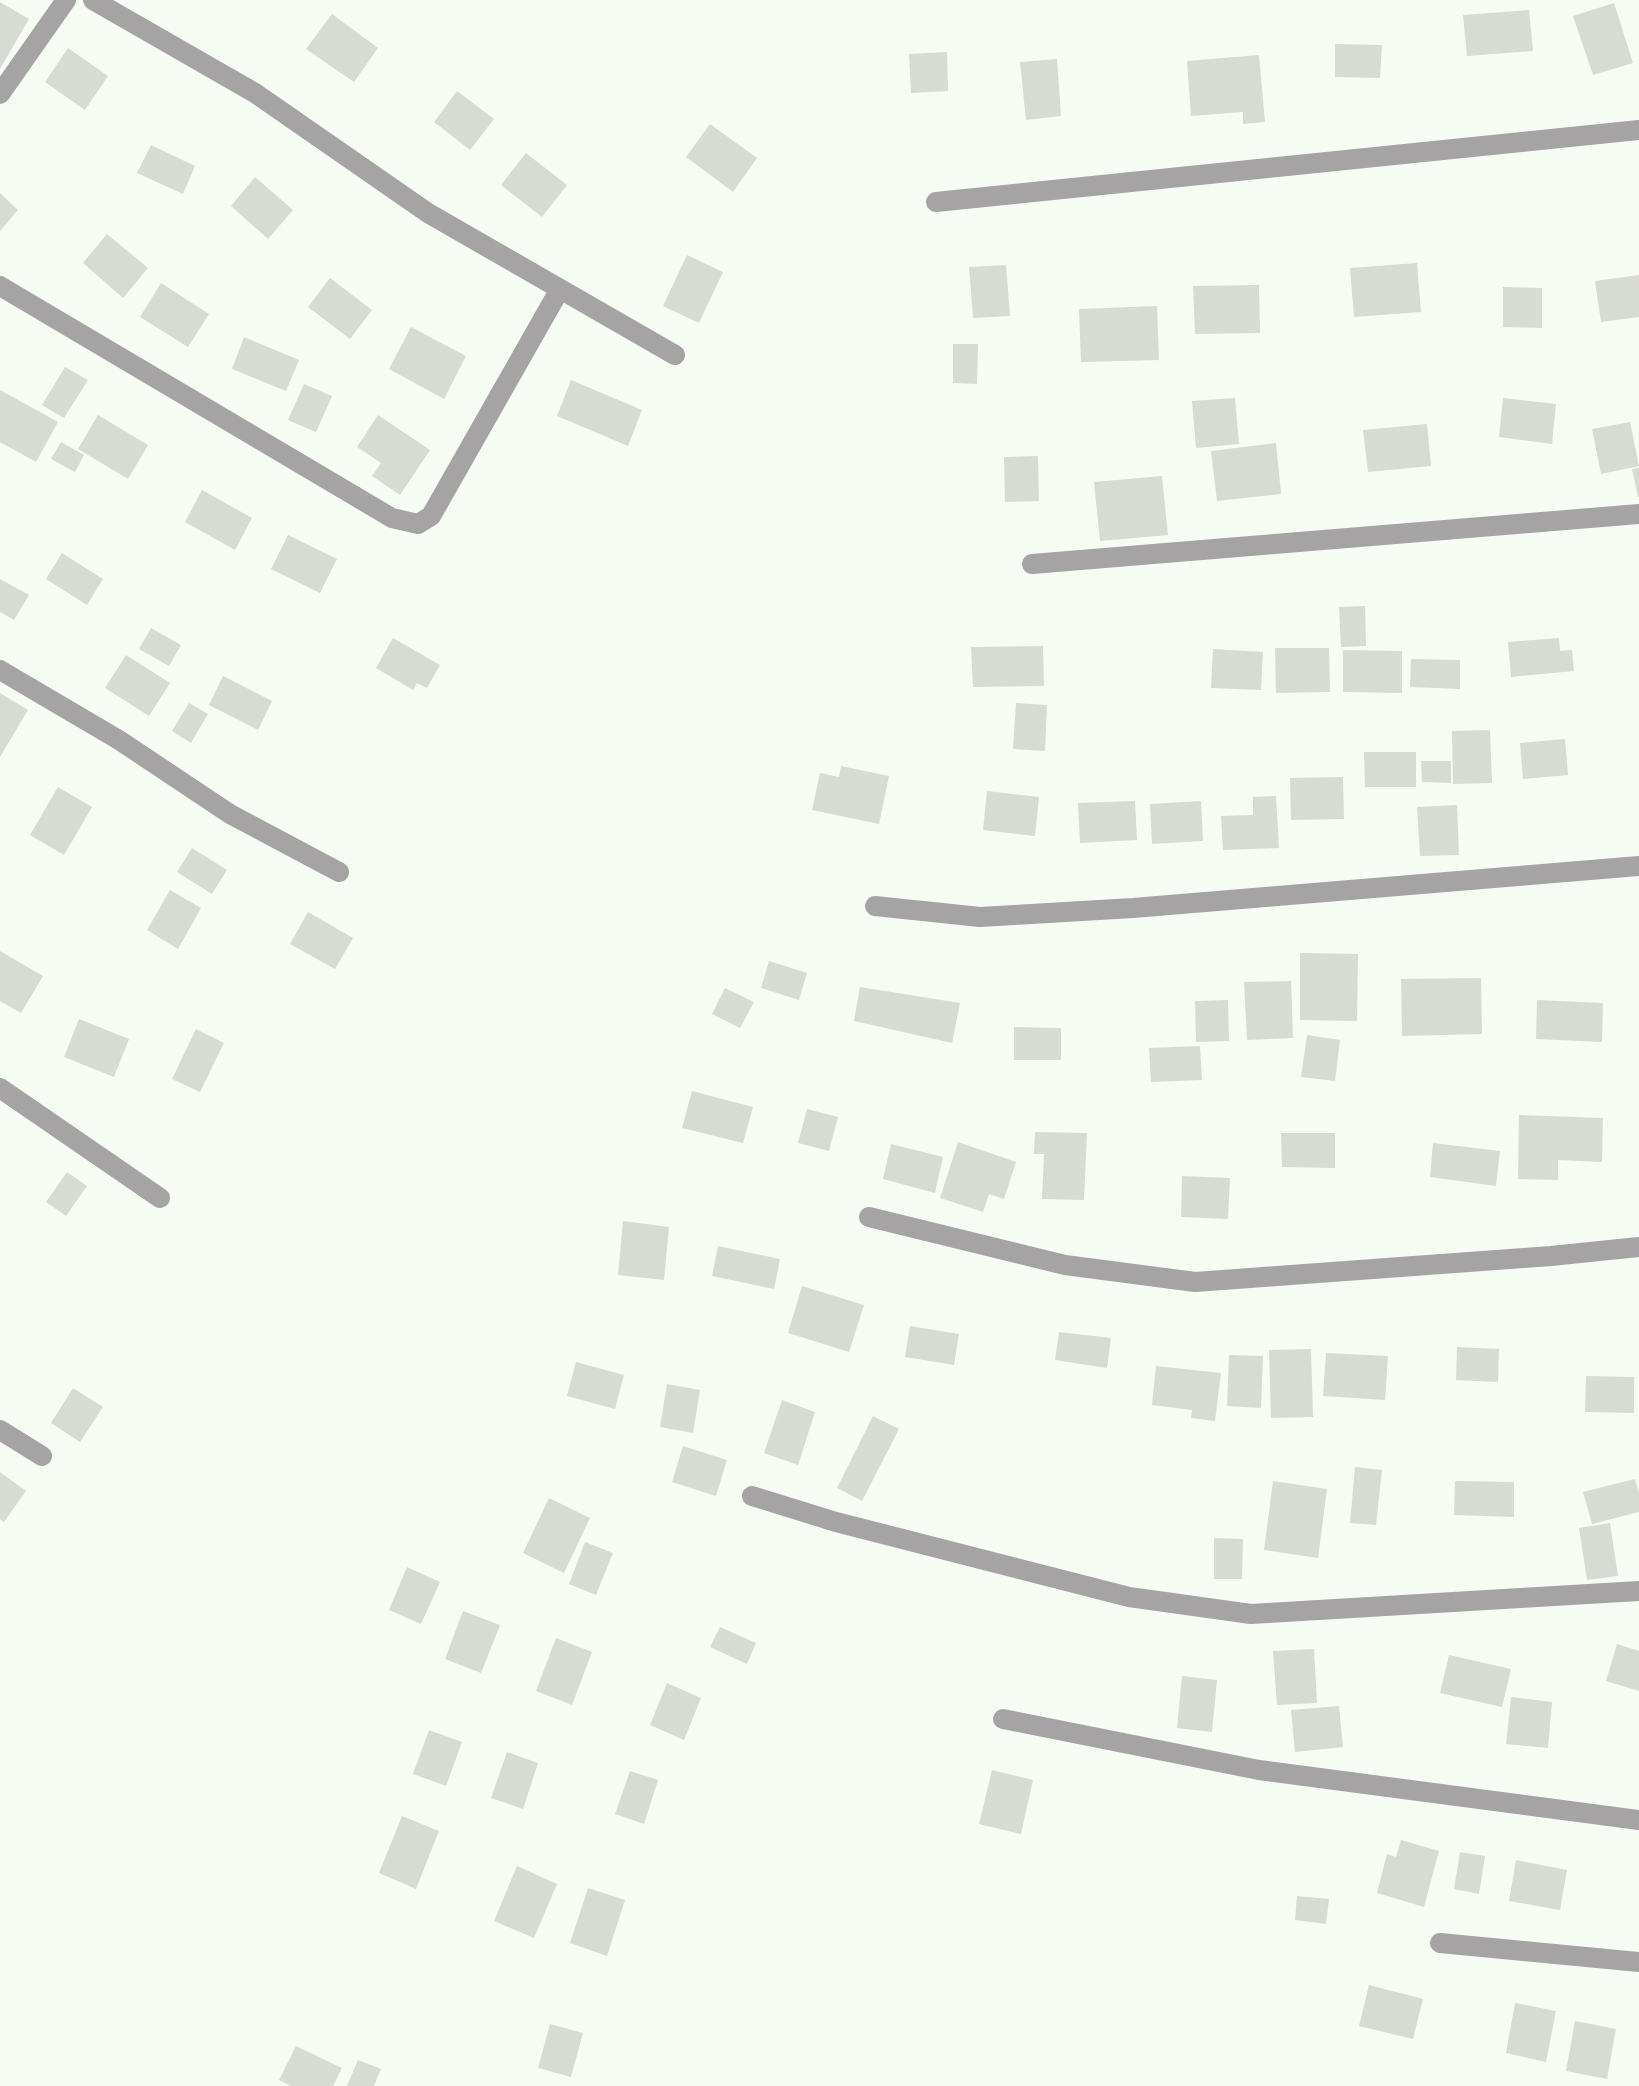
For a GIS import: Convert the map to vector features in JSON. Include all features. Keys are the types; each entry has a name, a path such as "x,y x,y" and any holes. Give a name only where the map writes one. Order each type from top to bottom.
{"street":[{"path":"0,94 66,0"},
{"path":"93,0 255,93 428,213 675,355"},
{"path":"936,202 1639,130"},
{"path":"0,286 392,518 418,524 431,516 560,289"},
{"path":"1032,564 1639,514"},
{"path":"0,670 119,740 230,814 339,872"},
{"path":"875,906 980,917 1133,908 1639,866"},
{"path":"0,1088 160,1198"},
{"path":"869,1217 1065,1265 1195,1282 1639,1247"},
{"path":"0,1430 42,1456"},
{"path":"752,1496 836,1522 1129,1597 1251,1614 1639,1591"},
{"path":"1003,1719 1259,1770 1639,1820"},
{"path":"1440,1943 1639,1962"}],"building":[{"path":"0,2 29,19 0,69"},
{"path":"1614,3 1633,63 1593,75 1573,16"},
{"path":"1529,10 1533,51 1467,56 1463,15"},
{"path":"332,14 378,48 354,82 306,49"},
{"path":"1335,44 1382,45 1380,78 1335,77"},
{"path":"68,48 108,76 85,110 45,82"},
{"path":"947,52 948,91 911,93 909,54"},
{"path":"1259,55 1265,122 1243,124 1243,112 1191,116 1187,61"},
{"path":"1057,59 1061,116 1026,120 1020,62"},
{"path":"457,91 494,119 470,150 434,122"},
{"path":"710,124 757,158 733,192 686,157"},
{"path":"151,145 195,166 183,194 137,173"},
{"path":"526,153 567,185 542,217 501,185"},
{"path":"255,177 293,210 268,239 231,206"},
{"path":"0,193 18,210 0,231"},
{"path":"107,234 148,268 123,298 83,263"},
{"path":"687,255 723,272 699,323 663,306"},
{"path":"1417,263 1421,312 1354,317 1350,268"},
{"path":"1006,265 1010,316 973,318 969,267"},
{"path":"1639,275 1639,317 1601,322 1595,281"},
{"path":"330,278 372,310 350,339 308,307"},
{"path":"161,283 209,314 188,347 140,317"},
{"path":"1259,285 1260,333 1195,334 1193,286"},
{"path":"1503,287 1542,288 1542,328 1503,327"},
{"path":"1157,306 1159,360 1081,362 1079,309"},
{"path":"411,327 466,356 444,399 389,369"},
{"path":"244,337 299,360 286,391 232,369"},
{"path":"953,344 978,344 977,384 953,383"},
{"path":"65,367 88,380 64,418 42,405"},
{"path":"571,380 642,410 628,446 557,416"},
{"path":"304,384 332,396 316,432 288,420"},
{"path":"0,390 58,422 36,462 0,442"},
{"path":"1235,398 1239,444 1196,448 1192,401"},
{"path":"1503,398 1556,404 1552,444 1499,437"},
{"path":"98,415 148,445 128,479 78,449"},
{"path":"378,415 430,450 400,495 372,476 381,463 357,447"},
{"path":"1630,422 1639,466 1601,474 1592,429"},
{"path":"1427,424 1431,466 1368,472 1363,430"},
{"path":"61,442 84,455 75,472 51,459"},
{"path":"1276,443 1281,494 1217,501 1211,451"},
{"path":"1038,456 1039,501 1005,502 1004,457"},
{"path":"1639,468 1639,497 1638,497 1632,469"},
{"path":"1162,476 1168,535 1100,541 1094,482"},
{"path":"202,490 252,518 235,550 185,522"},
{"path":"288,535 337,559 320,593 271,569"},
{"path":"62,553 103,579 87,605 46,579"},
{"path":"0,579 29,595 14,620 0,612"},
{"path":"1365,606 1366,646 1341,647 1339,607"},
{"path":"151,628 181,645 169,666 139,649"},
{"path":"393,638 440,665 427,688 417,683 413,690 376,668"},
{"path":"1559,638 1560,651 1572,650 1574,671 1511,677 1508,642"},
{"path":"1043,646 1044,686 973,687 971,647"},
{"path":"1275,648 1329,648 1330,692 1276,693"},
{"path":"1213,649 1263,652 1261,690 1211,688"},
{"path":"1343,650 1402,651 1402,693 1343,692"},
{"path":"126,655 170,683 149,716 105,688"},
{"path":"1411,659 1460,660 1460,689 1410,687"},
{"path":"223,676 272,701 258,730 209,705"},
{"path":"0,693 28,710 0,757"},
{"path":"189,703 208,714 191,743 172,731"},
{"path":"1016,703 1047,705 1045,751 1013,749"},
{"path":"1490,730 1492,783 1453,784 1452,731"},
{"path":"1565,739 1568,775 1523,779 1520,743"},
{"path":"1364,752 1416,752 1416,787 1365,787"},
{"path":"1421,761 1451,761 1451,783 1422,782"},
{"path":"841,766 889,776 879,824 812,810 820,773 839,777"},
{"path":"1343,777 1344,819 1291,820 1290,778"},
{"path":"58,787 92,807 64,855 30,835"},
{"path":"987,791 1039,797 1035,836 983,830"},
{"path":"1276,796 1279,848 1223,850 1221,816 1253,815 1253,797"},
{"path":"1135,801 1137,840 1080,843 1078,803"},
{"path":"1201,801 1203,841 1152,844 1150,804"},
{"path":"1457,805 1459,855 1420,856 1417,807"},
{"path":"192,848 227,870 212,894 177,872"},
{"path":"170,890 201,908 178,949 147,930"},
{"path":"308,912 353,938 335,969 290,944"},
{"path":"0,951 43,976 21,1013 0,1001"},
{"path":"1300,953 1358,954 1357,1021 1300,1020"},
{"path":"769,961 807,973 799,1000 761,988"},
{"path":"1481,978 1482,1034 1402,1036 1401,979"},
{"path":"1291,981 1293,1038 1247,1040 1244,982"},
{"path":"860,987 960,1003 952,1043 854,1021"},
{"path":"725,988 754,1002 740,1028 712,1014"},
{"path":"1228,1000 1229,1041 1196,1042 1195,1001"},
{"path":"1537,1000 1603,1003 1602,1042 1536,1039"},
{"path":"79,1019 129,1039 114,1077 64,1057"},
{"path":"1014,1027 1061,1028 1061,1060 1014,1060"},
{"path":"196,1029 224,1043 200,1092 172,1079"},
{"path":"1307,1035 1340,1040 1335,1081 1301,1077"},
{"path":"1200,1046 1202,1080 1151,1082 1149,1048"},
{"path":"692,1091 753,1107 743,1143 682,1128"},
{"path":"807,1109 838,1117 829,1151 798,1143"},
{"path":"1519,1115 1603,1118 1602,1162 1558,1160 1558,1180 1518,1179"},
{"path":"1035,1132 1087,1133 1084,1200 1042,1199 1044,1154 1034,1154"},
{"path":"1281,1133 1335,1133 1335,1168 1282,1167"},
{"path":"958,1142 1016,1162 1004,1199 989,1194 983,1212 940,1198"},
{"path":"1433,1143 1500,1151 1496,1186 1430,1177"},
{"path":"891,1144 943,1157 935,1193 883,1179"},
{"path":"67,1172 87,1186 66,1216 46,1202"},
{"path":"1182,1176 1230,1178 1228,1219 1181,1217"},
{"path":"623,1221 669,1227 664,1280 618,1275"},
{"path":"718,1246 780,1259 774,1289 712,1276"},
{"path":"802,1286 864,1305 849,1352 788,1333"},
{"path":"910,1326 959,1334 954,1365 905,1357"},
{"path":"1059,1332 1111,1338 1107,1368 1055,1360"},
{"path":"1457,1347 1499,1349 1498,1382 1456,1380"},
{"path":"1311,1349 1313,1417 1271,1418 1269,1350"},
{"path":"1326,1353 1388,1356 1385,1400 1323,1396"},
{"path":"1229,1355 1263,1356 1261,1408 1227,1406"},
{"path":"576,1362 624,1375 615,1409 567,1396"},
{"path":"1156,1366 1221,1373 1215,1421 1191,1418 1192,1410 1152,1405"},
{"path":"1586,1376 1634,1377 1634,1413 1585,1412"},
{"path":"667,1384 700,1390 693,1433 660,1427"},
{"path":"73,1388 103,1407 80,1442 51,1423"},
{"path":"782,1400 815,1412 798,1465 764,1453"},
{"path":"873,1416 899,1429 862,1501 837,1488"},
{"path":"683,1446 727,1460 716,1496 672,1482"},
{"path":"1355,1467 1382,1470 1376,1525 1350,1523"},
{"path":"0,1472 26,1491 4,1522 0,1519"},
{"path":"1635,1479 1639,1512 1592,1524 1583,1492"},
{"path":"1273,1481 1327,1489 1318,1558 1264,1550"},
{"path":"1455,1481 1514,1482 1514,1517 1454,1515"},
{"path":"549,1498 590,1518 564,1573 523,1553"},
{"path":"1610,1523 1618,1576 1587,1580 1579,1528"},
{"path":"1214,1538 1243,1539 1242,1579 1214,1579"},
{"path":"585,1542 613,1553 596,1595 569,1584"},
{"path":"407,1567 440,1582 421,1624 389,1610"},
{"path":"463,1611 500,1625 481,1673 445,1659"},
{"path":"720,1627 756,1643 747,1664 710,1647"},
{"path":"556,1638 592,1652 572,1705 536,1691"},
{"path":"1617,1644 1639,1651 1639,1691 1606,1681"},
{"path":"1314,1649 1317,1703 1277,1705 1273,1651"},
{"path":"1449,1655 1511,1669 1502,1707 1440,1693"},
{"path":"1182,1676 1217,1680 1212,1732 1177,1728"},
{"path":"667,1683 701,1698 684,1740 650,1725"},
{"path":"1511,1697 1552,1702 1548,1748 1506,1744"},
{"path":"1339,1706 1343,1747 1295,1752 1291,1710"},
{"path":"429,1730 462,1742 446,1786 413,1774"},
{"path":"507,1752 538,1763 523,1809 491,1798"},
{"path":"992,1770 1033,1780 1021,1834 979,1824"},
{"path":"630,1771 658,1780 644,1824 615,1814"},
{"path":"402,1816 439,1831 416,1889 379,1873"},
{"path":"1401,1840 1439,1851 1424,1907 1377,1893 1387,1854 1396,1857"},
{"path":"1460,1852 1485,1856 1479,1894 1454,1889"},
{"path":"1516,1860 1567,1870 1560,1910 1509,1901"},
{"path":"517,1866 557,1884 534,1938 494,1921"},
{"path":"588,1888 625,1900 607,1956 570,1943"},
{"path":"1297,1896 1329,1899 1326,1924 1295,1920"},
{"path":"1369,1985 1423,1999 1413,2039 1359,2026"},
{"path":"1515,2003 1556,2011 1546,2062 1506,2053"},
{"path":"1575,2021 1616,2029 1607,2079 1566,2071"},
{"path":"550,2024 583,2033 571,2077 538,2068"},
{"path":"296,2046 342,2068 333,2086 291,2086 279,2080"},
{"path":"358,2060 381,2069 374,2086 347,2086"}]}
